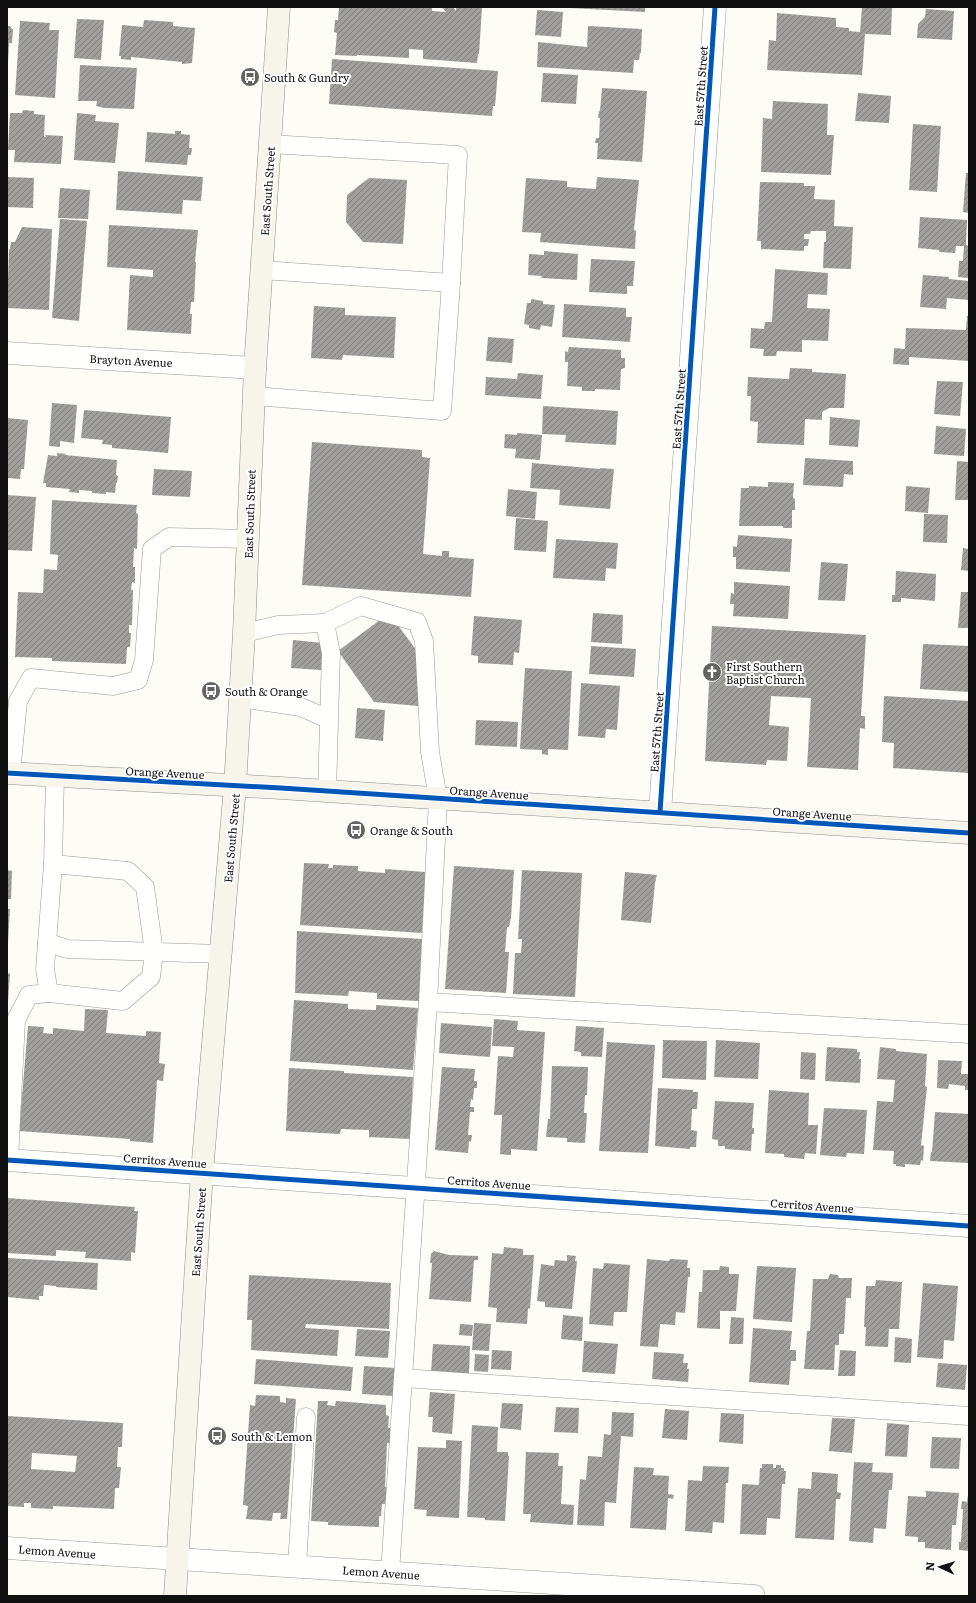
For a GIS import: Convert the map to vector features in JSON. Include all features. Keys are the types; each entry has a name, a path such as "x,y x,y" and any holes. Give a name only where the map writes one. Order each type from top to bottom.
{"main road":[{"name":"East South Street","path":"175,1596 202,1172 235,786 244,633 255,368 279,7"},
{"name":"Orange Avenue","path":"9,773 438,798 969,833"}],"street":[{"name":"East 57th Street","path":"660,812 715,7"},
{"name":"Brayton Avenue","path":"7,353 255,368"},
{"name":"Cerritos Avenue","path":"8,1160 202,1172 969,1226"},
{"name":"Lemon Avenue","path":"7,1548 754,1596"}],"lane":[{"path":"254,396 442,411 451,283 458,155 270,144"},
{"path":"262,270 451,283"},
{"path":"9,773 18,701 31,678 113,686 138,680 144,660 152,549 169,537 248,539"},
{"path":"244,633 278,625 324,623 361,606 417,622 424,641 430,752 438,798 428,1002 390,1573"},
{"path":"324,623 331,653 327,792"},
{"path":"240,698 301,707 328,719"},
{"path":"49,993 45,968 53,864 55,776"},
{"path":"8,1160 16,1020 29,995 49,993 123,1001 151,977 154,952 145,887 128,871 53,864"},
{"path":"48,942 67,949 220,954"},
{"path":"428,1002 969,1034"},
{"path":"403,1378 969,1416"},
{"path":"297,1566 306,1417"}],"building":[{"path":"339,7 432,7 432,11 446,12 442,7 453,7 456,11 456,7 482,7 477,63 423,59 423,50 409,49 409,58 335,55 337,33 334,32 335,20 338,20"},
{"path":"645,7 645,12 570,8"},
{"path":"862,7 892,7 891,35 865,34 862,75 767,70 769,40 776,41 777,13 836,18 836,27 849,28 849,31 860,32"},
{"path":"926,9 954,11 952,40 917,38 918,24 925,17"},
{"path":"537,10 563,12 561,37 535,35"},
{"path":"77,19 104,20 101,60 74,58"},
{"path":"144,20 173,22 173,26 195,28 192,63 182,64 182,62 131,57 131,60 121,59 121,56 119,56 122,25 143,27"},
{"path":"20,21 50,23 49,30 59,30 55,98 15,95"},
{"path":"7,26 10,26 13,30 12,43 9,43 8,63 7,63"},
{"path":"588,26 642,29 641,53 639,60 634,60 633,73 537,67 538,42 587,47"},
{"path":"332,59 498,71 495,106 493,106 492,116 329,104"},
{"path":"80,65 137,68 134,109 104,108 96,106 97,101 78,101"},
{"path":"543,73 578,75 576,104 541,102"},
{"path":"602,88 647,91 642,162 597,159 598,143 595,143 596,138 599,138 600,118 598,118"},
{"path":"858,93 891,96 889,123 855,121"},
{"path":"773,101 828,104 827,135 834,135 831,175 761,172 763,118 772,119"},
{"path":"23,110 34,111 34,114 45,115 44,137 46,137 45,135 63,136 61,164 14,162 15,150 8,150 10,113 22,113"},
{"path":"77,113 96,115 95,121 119,123 115,163 74,160"},
{"path":"913,124 941,126 937,192 909,190"},
{"path":"175,131 181,131 181,134 190,135 189,148 192,148 191,155 188,155 187,165 145,162 147,132 175,134"},
{"path":"118,171 203,177 201,201 183,200 182,214 116,210"},
{"path":"966,173 969,173 969,213 963,212"},
{"path":"7,177 34,178 33,208 7,207"},
{"path":"597,177 639,180 634,230 636,231 635,249 540,242 541,233 522,232 526,178 567,181 567,187 596,189"},
{"path":"369,178 407,180 403,244 363,242 346,222 347,195"},
{"path":"760,182 804,183 804,186 815,186 814,199 835,200 834,226 853,227 851,269 823,268 826,231 811,231 810,234 804,234 804,239 809,239 808,246 804,246 804,251 761,249 761,241 757,241"},
{"path":"60,188 90,190 88,219 58,218"},
{"path":"920,217 967,220 966,245 969,246 969,278 958,277 959,261 963,261 964,246 956,246 955,253 918,248"},
{"path":"60,219 87,221 79,321 52,318"},
{"path":"109,225 198,230 195,262 194,302 191,302 190,314 192,314 191,334 127,330 130,275 153,277 153,270 107,267"},
{"path":"22,227 52,229 49,310 7,308 9,249 11,242 15,242"},
{"path":"544,251 578,254 577,280 541,278 542,276 528,275 529,254 544,255"},
{"path":"591,259 635,261 633,286 627,286 627,294 589,292"},
{"path":"775,269 828,273 827,295 808,294 807,308 830,309 828,341 802,340 802,352 777,351 776,356 763,356 764,349 750,348 751,328 764,329 765,322 772,322"},
{"path":"923,275 949,277 949,279 969,281 969,300 947,298 946,309 920,307"},
{"path":"531,299 543,301 543,304 555,305 552,327 541,325 540,330 529,328 529,325 524,324 527,303 531,303"},
{"path":"564,304 626,308 626,317 632,317 630,342 562,337"},
{"path":"314,306 345,308 345,315 396,317 394,358 343,355 342,360 311,358"},
{"path":"967,316 969,316 969,361 909,357 909,365 893,364 894,348 905,349 906,328 966,330"},
{"path":"488,337 514,339 512,363 486,361"},
{"path":"569,347 621,350 621,358 625,358 625,368 621,369 620,390 595,389 595,391 582,391 582,387 567,386 568,362 565,362 565,351 568,352"},
{"path":"790,368 812,369 812,372 846,374 844,408 829,408 822,412 822,420 805,419 804,445 757,443 758,422 750,421 751,396 747,396 748,377 789,379"},
{"path":"518,373 543,375 541,399 485,395 486,377 517,379"},
{"path":"937,381 963,382 960,416 934,414"},
{"path":"52,403 77,405 74,443 60,441 60,447 49,446"},
{"path":"543,406 618,411 616,445 565,442 566,435 542,434"},
{"path":"84,410 171,417 168,453 112,448 112,445 102,444 103,440 81,438"},
{"path":"830,417 860,420 858,447 829,445"},
{"path":"7,418 28,420 24,469 21,469 20,479 7,478"},
{"path":"936,426 966,429 964,456 934,454"},
{"path":"517,433 542,435 540,460 515,458 516,449 504,448 505,434 517,435"},
{"path":"312,442 422,450 422,457 430,458 423,554 442,556 442,551 449,551 449,557 474,559 471,597 302,585"},
{"path":"57,453 117,460 116,475 118,476 115,493 92,493 92,491 79,490 79,493 69,492 70,489 46,487 46,483 43,483 48,455 57,456"},
{"path":"805,458 853,461 853,475 844,474 843,487 803,485"},
{"path":"957,461 969,462 969,500 955,500"},
{"path":"532,463 614,469 610,509 559,505 560,490 530,488"},
{"path":"154,469 192,471 190,497 152,495"},
{"path":"768,482 794,483 793,498 795,499 795,510 792,510 792,528 783,528 783,526 739,526 741,488 749,488 749,486 768,487"},
{"path":"906,486 930,488 928,513 905,511"},
{"path":"508,489 537,492 535,519 506,516"},
{"path":"7,495 36,497 32,551 7,550"},
{"path":"52,500 137,505 137,549 134,548 133,567 135,567 135,583 132,582 131,590 133,590 132,625 129,625 129,633 131,633 130,647 127,647 126,664 52,661 52,658 15,657 18,592 43,593 44,569 57,570 58,555 50,554"},
{"path":"924,514 948,515 947,543 923,542"},
{"path":"516,518 548,521 546,552 514,550"},
{"path":"738,535 792,539 790,572 736,569 736,557 733,557 733,546 737,547"},
{"path":"556,539 618,543 616,569 606,568 605,581 553,578"},
{"path":"963,548 969,549 969,571 961,570"},
{"path":"821,562 848,564 845,601 818,600"},
{"path":"896,571 936,574 935,601 901,598 901,602 892,602 892,595 895,595"},
{"path":"734,582 790,586 788,619 733,616 734,604 730,604 731,593 734,594"},
{"path":"961,592 969,592 969,628 958,628"},
{"path":"593,613 623,615 622,644 591,642"},
{"path":"474,616 522,620 519,653 514,652 513,665 478,663 478,656 471,655"},
{"path":"380,620 397,624 420,655 418,706 374,702 338,651"},
{"path":"712,626 866,635 861,716 865,716 865,729 860,728 858,770 807,767 811,698 771,696 769,725 789,727 787,761 767,760 766,765 705,761"},
{"path":"293,640 323,643 321,670 291,668"},
{"path":"923,644 969,646 969,692 920,689"},
{"path":"591,646 636,649 634,677 589,674"},
{"path":"525,668 572,671 568,750 548,749 548,755 542,754 542,750 520,749"},
{"path":"581,683 620,686 617,730 606,729 605,738 578,736"},
{"path":"884,696 969,701 969,773 893,768 894,743 882,742"},
{"path":"357,708 385,710 383,741 355,738"},
{"path":"476,720 518,722 517,747 475,745"},
{"path":"304,863 329,864 328,868 333,868 333,865 358,866 358,871 385,873 385,869 426,872 422,933 300,925"},
{"path":"454,866 514,870 511,918 509,927 507,927 505,952 509,952 506,993 445,989"},
{"path":"7,870 12,871 11,899 7,899"},
{"path":"522,870 582,873 575,997 513,994 515,953 521,953 522,939 518,939"},
{"path":"625,872 657,875 651,923 621,920"},
{"path":"7,909 10,909 8,943 7,943"},
{"path":"297,931 422,939 419,1001 377,999 377,993 349,991 348,996 295,993"},
{"path":"7,973 10,974 8,1002 7,1002"},
{"path":"294,1000 348,1004 348,1009 376,1010 376,1005 418,1008 413,1070 290,1061"},
{"path":"85,1009 108,1010 106,1033 146,1036 146,1031 161,1032 159,1063 165,1064 163,1081 157,1080 153,1143 130,1141 130,1139 19,1131 28,1026 44,1027 43,1033 53,1034 53,1028 84,1031"},
{"path":"494,1019 518,1021 517,1030 545,1032 537,1151 511,1149 511,1155 500,1154 502,1115 494,1115 498,1056 513,1057 514,1047 492,1046"},
{"path":"441,1023 492,1027 490,1057 439,1053"},
{"path":"576,1026 604,1028 602,1057 581,1056 581,1052 574,1051"},
{"path":"663,1040 707,1041 706,1080 662,1078"},
{"path":"716,1040 760,1043 758,1079 714,1077"},
{"path":"607,1042 655,1045 648,1153 599,1151"},
{"path":"827,1047 857,1049 857,1052 860,1052 860,1083 825,1081"},
{"path":"880,1047 896,1049 896,1051 927,1054 925,1086 927,1087 921,1145 924,1146 923,1161 921,1160 920,1165 905,1164 905,1167 896,1166 896,1164 893,1164 894,1151 873,1150 877,1101 893,1102 895,1080 877,1079"},
{"path":"801,1052 816,1053 815,1080 800,1079"},
{"path":"938,1060 962,1061 961,1074 969,1074 969,1090 965,1090 965,1086 949,1084 948,1089 937,1088"},
{"path":"552,1066 588,1067 587,1095 585,1095 584,1113 587,1113 585,1143 567,1142 567,1138 546,1137 548,1119 550,1119"},
{"path":"442,1067 475,1069 474,1081 477,1081 477,1088 474,1088 473,1100 471,1099 470,1107 474,1107 474,1112 470,1112 468,1135 472,1135 471,1142 469,1141 468,1153 435,1150"},
{"path":"289,1068 413,1077 410,1139 369,1137 369,1130 341,1129 340,1134 286,1131"},
{"path":"658,1088 693,1090 693,1092 698,1092 697,1109 692,1109 691,1130 697,1131 696,1147 690,1147 690,1149 655,1146"},
{"path":"769,1090 809,1093 808,1125 818,1125 816,1154 805,1153 804,1159 784,1157 784,1154 765,1153"},
{"path":"715,1101 754,1103 752,1128 754,1128 754,1134 752,1134 751,1151 725,1149 725,1146 718,1146 718,1140 712,1139"},
{"path":"824,1108 867,1110 864,1154 847,1153 846,1157 820,1155"},
{"path":"935,1112 969,1114 969,1163 930,1161"},
{"path":"7,1198 135,1207 134,1211 138,1211 135,1253 131,1252 131,1261 85,1258 86,1252 56,1250 56,1256 7,1253"},
{"path":"504,1247 523,1249 523,1255 534,1255 530,1309 528,1308 527,1324 496,1322 497,1308 488,1307 492,1253 503,1254"},
{"path":"434,1251 449,1255 478,1256 478,1260 474,1260 471,1302 429,1299 432,1263 430,1263 431,1254"},
{"path":"567,1255 576,1256 575,1261 577,1261 572,1309 545,1307 545,1302 537,1301 541,1264 554,1266 555,1260 567,1261"},
{"path":"7,1258 98,1263 97,1290 44,1285 43,1296 39,1296 39,1300 7,1297"},
{"path":"647,1259 669,1261 670,1259 688,1260 687,1268 690,1268 685,1313 676,1312 675,1325 660,1324 658,1347 640,1346"},
{"path":"604,1263 630,1265 627,1312 614,1312 613,1326 589,1324 593,1268 603,1269"},
{"path":"720,1266 729,1267 729,1274 739,1274 736,1311 720,1311 720,1329 697,1328 699,1292 702,1292 703,1270 719,1270"},
{"path":"757,1266 796,1268 792,1322 753,1319"},
{"path":"830,1274 838,1275 839,1278 852,1278 851,1298 846,1298 844,1334 839,1334 839,1345 835,1345 834,1370 804,1369 807,1331 810,1331 813,1279 828,1279"},
{"path":"249,1275 391,1283 389,1329 306,1324 305,1328 339,1330 337,1356 251,1350 252,1320 247,1320"},
{"path":"876,1280 902,1282 899,1329 889,1329 888,1347 865,1346 866,1327 864,1327 866,1286 875,1286"},
{"path":"923,1283 958,1286 954,1341 944,1340 943,1359 917,1357"},
{"path":"563,1315 583,1317 582,1341 561,1339"},
{"path":"731,1317 744,1318 743,1344 729,1344"},
{"path":"474,1323 491,1324 489,1351 472,1350"},
{"path":"460,1324 473,1325 472,1336 459,1335"},
{"path":"753,1328 792,1331 790,1350 796,1350 796,1361 791,1361 789,1385 749,1382"},
{"path":"357,1329 390,1331 388,1358 355,1356"},
{"path":"895,1337 912,1339 911,1363 894,1362"},
{"path":"584,1341 618,1344 615,1374 582,1372"},
{"path":"433,1344 470,1346 469,1374 431,1372"},
{"path":"492,1350 512,1351 511,1370 491,1369"},
{"path":"840,1350 856,1351 855,1376 838,1376"},
{"path":"654,1352 684,1354 683,1363 688,1363 687,1369 689,1369 688,1382 652,1379"},
{"path":"475,1354 489,1355 488,1372 474,1371"},
{"path":"256,1359 353,1367 351,1391 254,1384"},
{"path":"938,1363 967,1365 965,1390 936,1387"},
{"path":"364,1366 395,1368 393,1396 362,1394"},
{"path":"430,1392 455,1394 452,1434 432,1432 433,1417 428,1417"},
{"path":"256,1395 280,1396 280,1402 286,1403 286,1398 296,1399 287,1519 280,1519 281,1513 273,1513 272,1521 246,1519 248,1506 243,1505 250,1405 255,1406"},
{"path":"318,1401 328,1401 327,1405 335,1406 336,1401 386,1405 386,1415 389,1416 388,1428 390,1428 390,1443 387,1443 385,1487 387,1487 386,1504 382,1504 381,1516 379,1516 379,1527 328,1525 328,1522 311,1521"},
{"path":"502,1403 523,1404 521,1430 500,1428"},
{"path":"556,1407 579,1408 578,1433 554,1432"},
{"path":"665,1409 689,1411 687,1440 662,1438"},
{"path":"612,1412 634,1413 633,1437 621,1436 616,1503 605,1502 604,1526 577,1525 580,1479 586,1480 588,1456 602,1457 604,1434 611,1435"},
{"path":"721,1413 744,1414 743,1444 719,1442"},
{"path":"7,1416 123,1423 122,1447 118,1447 117,1467 121,1467 119,1488 115,1488 114,1509 53,1506 53,1509 31,1508 31,1503 24,1503 24,1507 7,1506","holes":["32,1453 77,1456 75,1472 31,1469"]},
{"path":"832,1418 855,1419 852,1453 829,1451"},
{"path":"887,1423 909,1425 907,1457 885,1456"},
{"path":"472,1425 498,1427 497,1452 508,1452 505,1521 467,1517"},
{"path":"932,1437 961,1438 959,1469 930,1468"},
{"path":"446,1440 462,1441 459,1518 426,1516 427,1510 414,1509 418,1447 446,1448"},
{"path":"526,1452 559,1453 558,1466 563,1466 561,1504 574,1505 573,1525 530,1522 531,1514 523,1514"},
{"path":"854,1462 873,1463 872,1472 893,1473 892,1490 889,1490 886,1529 874,1528 873,1543 849,1541"},
{"path":"762,1464 773,1464 773,1468 776,1468 776,1465 781,1465 781,1468 784,1468 784,1471 786,1471 785,1484 782,1484 780,1519 767,1518 766,1535 740,1534 742,1484 759,1485 760,1468 762,1468"},
{"path":"703,1466 729,1467 728,1483 726,1483 724,1523 713,1522 712,1533 685,1531 688,1480 702,1481"},
{"path":"634,1467 654,1468 653,1475 669,1476 668,1494 674,1495 673,1499 668,1498 666,1530 630,1528"},
{"path":"812,1472 838,1474 837,1492 841,1493 840,1499 836,1499 834,1540 795,1538 798,1488 811,1489"},
{"path":"926,1491 959,1493 956,1525 952,1525 951,1550 925,1548 925,1542 918,1542 918,1537 905,1536 908,1496 926,1497"},
{"path":"968,1495 969,1551 959,1550 959,1542 961,1542 962,1501 967,1502"}],"cycle path":[{"path":"660,812 715,7"},
{"path":"7,773 281,788 969,833"},
{"path":"7,1160 969,1226"}],"place":[{"name":"South & Gundry","path":"250,77"},
{"name":"First Southern Baptist Church","path":"712,672"},
{"name":"South & Orange","path":"211,691"},
{"name":"Orange & South","path":"356,830"},
{"name":"South & Lemon","path":"217,1436"}]}
